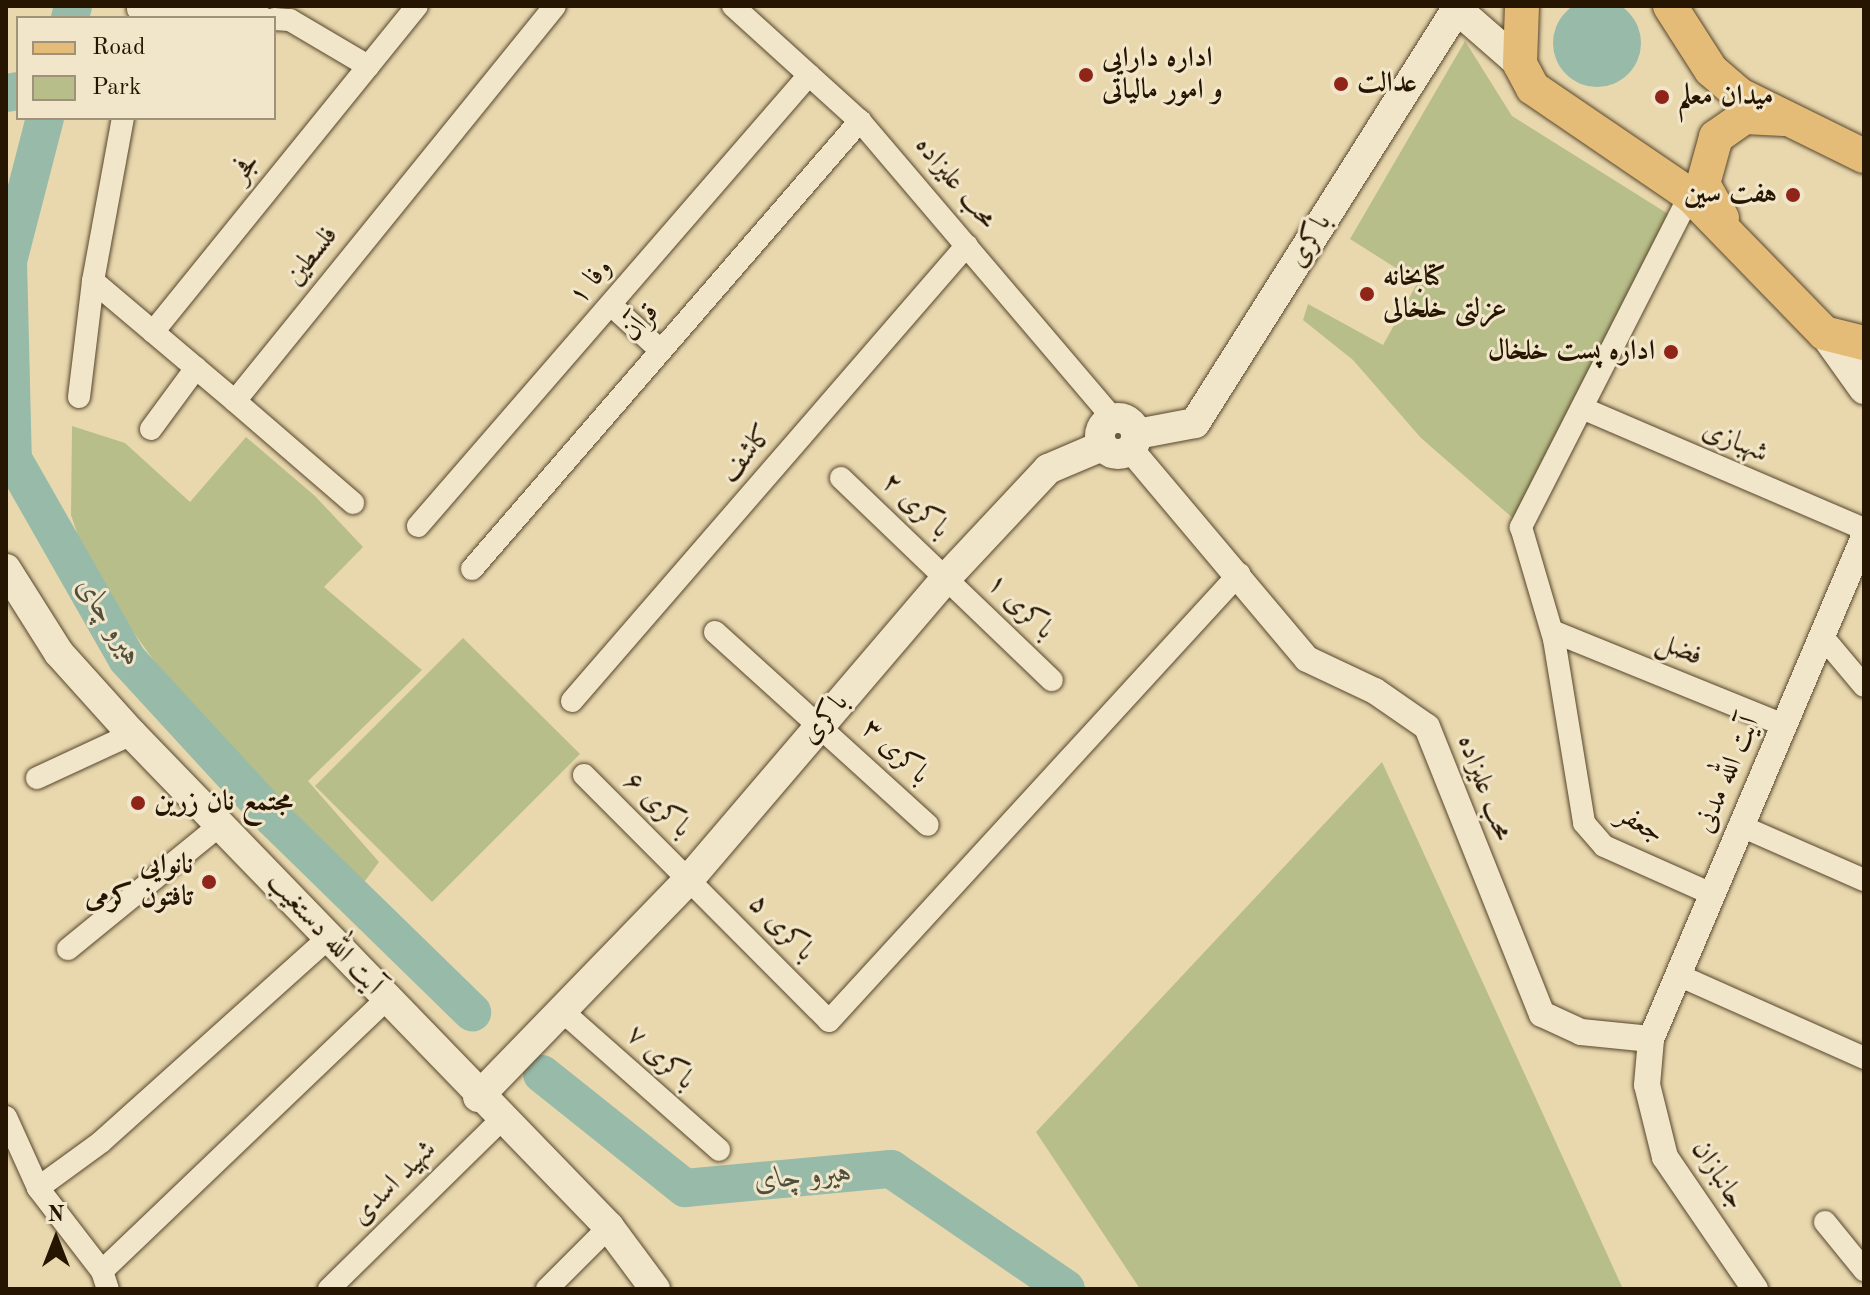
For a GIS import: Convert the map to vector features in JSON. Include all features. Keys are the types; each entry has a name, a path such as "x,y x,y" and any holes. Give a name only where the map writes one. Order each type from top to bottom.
{"main road":[{"path":"1520,64 1522,6"},
{"path":"1455,7 1520,64 1533,88 1690,195 1850,345 1864,389"},
{"name":"باکری","path":"478,1097 690,878 947,577 1048,469 1121,437 1195,423 1455,7"},
{"path":"1672,7 1711,70 1740,95 1864,156"},
{"path":"1733,236 1703,184 1707,154 1716,137 1745,117 1785,119"},
{"name":"آیت الله دستغیب","path":"6,569 59,653 132,734 478,1097 609,1227 655,1289"}],"street":[{"name":"فجر","path":"153,332 417,6"},
{"name":"فلسطین","path":"235,401 555,6"},
{"name":"محب علیزاده","path":"733,6 860,121 967,245 1121,437 1239,574 1307,659 1375,691 1427,727 1542,1014 1581,1032 1651,1039"},
{"path":"138,11 227,16"},
{"path":"276,19 290,20 368,66"},
{"name":"وفا ۱","path":"418,526 809,75"},
{"path":"79,397 93,281 123,120"},
{"name":"قرآن","path":"472,569 659,349 860,121"},
{"path":"1552,631 1521,527 1690,195"},
{"name":"کاشف","path":"572,701 967,245"},
{"path":"93,281 353,503"},
{"path":"611,305 659,349"},
{"path":"151,429 196,368"},
{"name":"شهبازی","path":"1582,408 1864,529"},
{"name":"باکری ۲","path":"841,478 947,577"},
{"name":"آیت‌ الله مدنی","path":"1651,1039 1864,537"},
{"name":"باکری ۵","path":"690,878 829,1021 1239,574"},
{"name":"باکری ۱","path":"947,577 1052,680"},
{"name":"فضل","path":"1552,631 1784,725"},
{"name":"جعفر","path":"1552,631 1584,823 1604,846 1712,894"},
{"name":"باکری ۳","path":"715,632 821,724 928,825"},
{"path":"1822,636 1864,686"},
{"path":"37,778 132,734"},
{"name":"باکری ۶","path":"584,775 690,878"},
{"path":"68,949 220,825"},
{"path":"1741,826 1864,880"},
{"path":"38,1188 101,1142 328,938"},
{"path":"1678,975 1864,1058"},
{"path":"6,1117 38,1188 105,1280 386,1000"},
{"name":"باکری ۷","path":"561,1010 719,1150"},
{"name":"جانبازان","path":"1651,1039 1647,1085 1665,1157 1755,1289"},
{"name":"شهید اسدی","path":"329,1289 501,1120"},
{"path":"1825,1222 1864,1270"},
{"path":"547,1289 609,1227"}],"green space":[{"path":"1465,41 1512,116 1673,217 1515,520 1421,438 1353,360 1303,320 1308,304 1383,345 1418,282 1350,239"},
{"path":"72,426 125,443 190,502 246,437 315,496 363,547 324,587 422,670 308,781 379,862 359,889 184,703 90,571 71,515"},
{"path":"463,638 580,754 432,902 315,786"},
{"path":"1382,762 1623,1289 1140,1289 1036,1132"}],"shaded area":[{"path":"1597,-1 1614,2 1628,12 1638,26 1641,43 1638,60 1628,74 1614,84 1597,87 1580,84 1566,74 1556,60 1553,43 1556,26 1566,12 1580,2"}],"waterway":[{"name":"هیرو چای","path":"70,16 73,6"},
{"path":"6,93 16,91"},
{"name":"هیرو چای","path":"44,120 8,261 13,459 127,659 274,819 472,1012"},
{"name":"هیرو چای","path":"542,1074 685,1188 891,1169 1066,1289"}],"place":[{"name":"اداره دارایی و امور مالیاتی","path":"1086,75"},
{"name":"عدالت","path":"1341,84"},
{"name":"میدان معلم","path":"1662,97"},
{"name":"هفت سین","path":"1793,195"},
{"name":"کتابخانه عزلتی خلخالی","path":"1367,294"},
{"name":"اداره پست خلخال","path":"1671,352"},
{"name":"مجتمع نان زرین","path":"138,803"},
{"name":"نانوایی تافتون کرمی","path":"209,882"}]}
